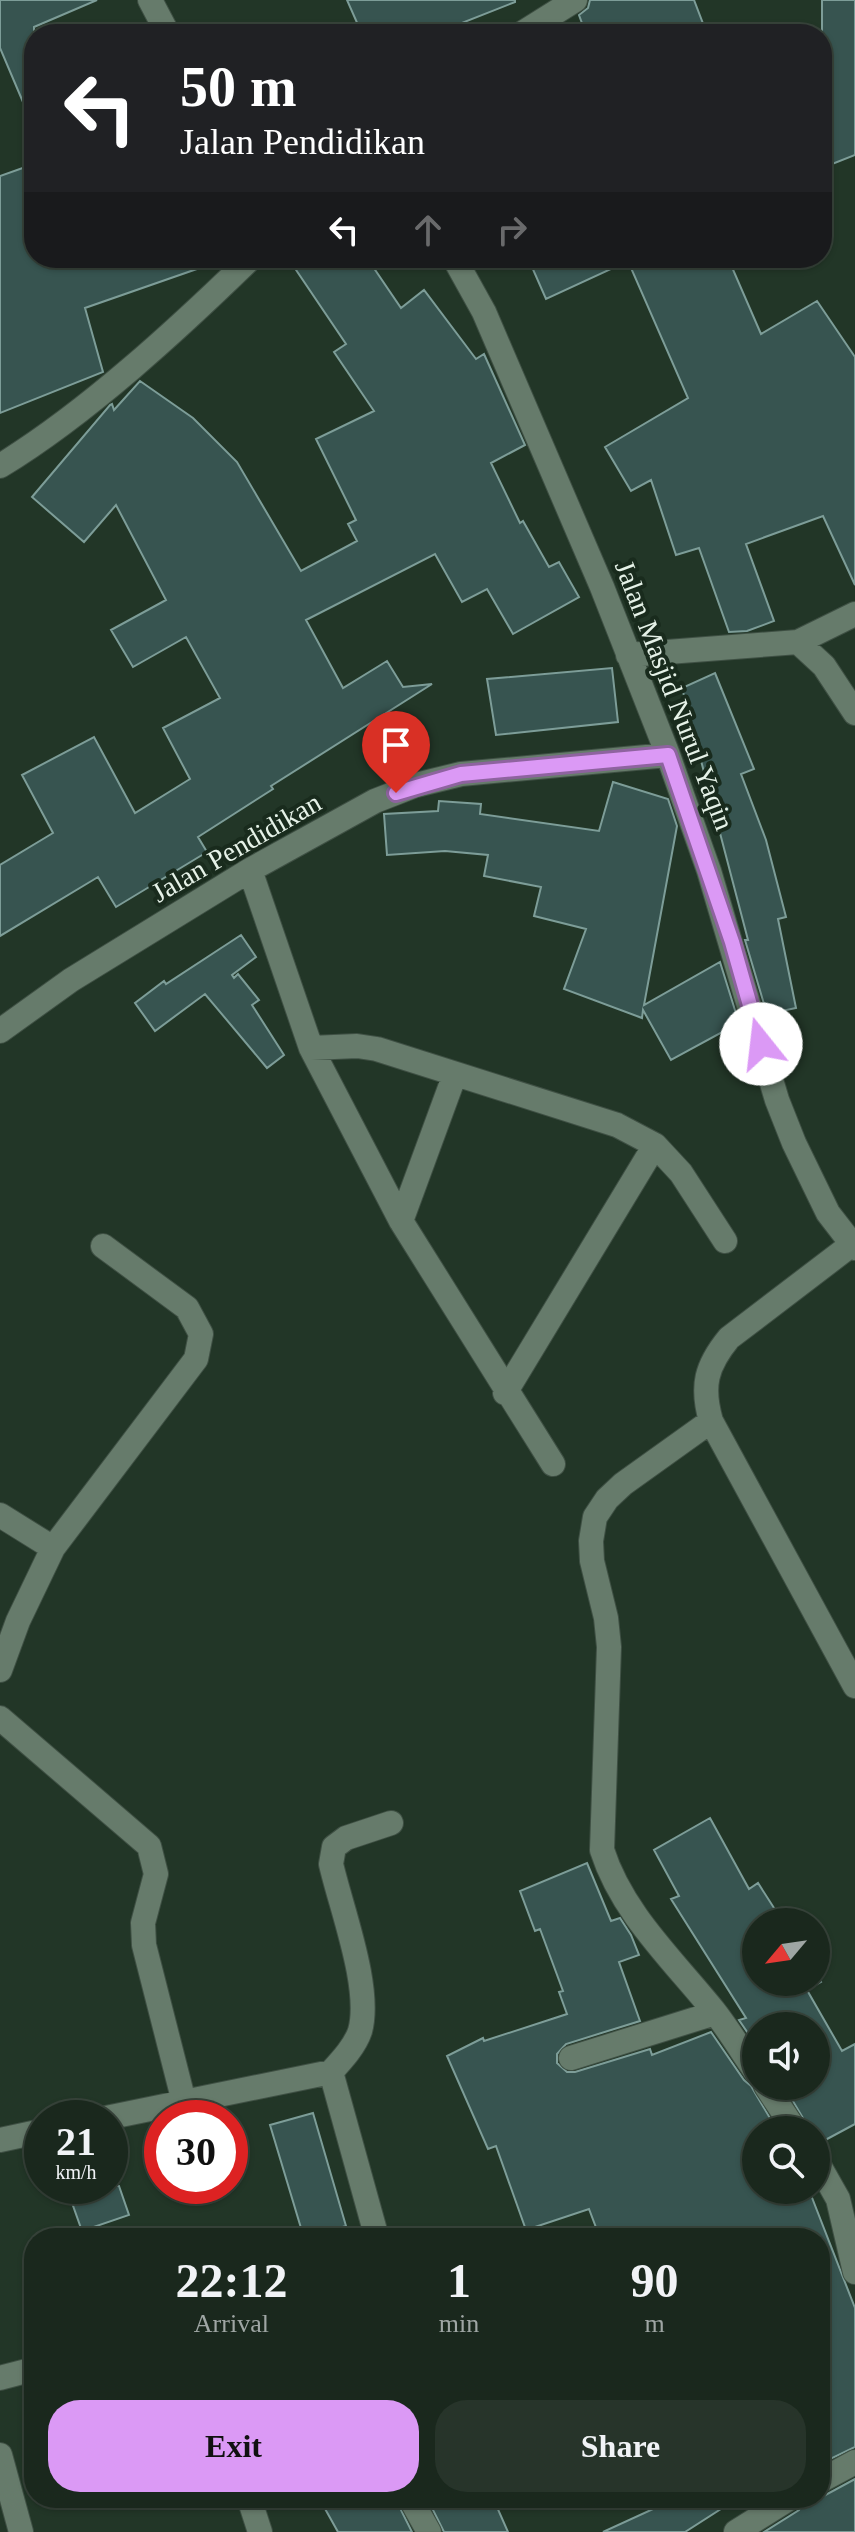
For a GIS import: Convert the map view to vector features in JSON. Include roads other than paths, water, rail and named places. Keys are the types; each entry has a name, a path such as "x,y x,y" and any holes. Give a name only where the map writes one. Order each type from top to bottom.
{"street":[{"path":"150,0 163,24"},
{"path":"537,24 575,0"},
{"path":"3,455 50,433 180,324 240,268"},
{"name":"Jalan Masjid Nurul Yaqin","path":"460,268 484,312 602,587 668,755 728,928 777,1100 811,1182 828,1213 853,1246"},
{"path":"628,655 798,642 855,614"},
{"path":"798,642 824,666 855,713"},
{"name":"Jalan Pendidikan","path":"0,1031 71,980 250,870 375,801 416,785 461,774 668,755"},
{"path":"250,870 311,1048 401,1221 505,1393 553,1464"},
{"path":"311,1048 357,1046 377,1049 617,1125 655,1145 681,1173 725,1241"},
{"path":"401,1221 455,1074"},
{"path":"505,1393 655,1145"},
{"path":"0,1670 18,1621 53,1548 196,1359 201,1334 187,1308 103,1246"},
{"path":"853,1246 729,1338 705,1374 705,1399 711,1421 855,1686"},
{"path":"711,1421 623,1484 607,1499 595,1517 591,1541 609,1647 602,1850 609,1873 633,1913 715,2013 742,2052"},
{"path":"0,1515 53,1548"},
{"path":"0,1718 149,1846 156,1874 143,1923 144,1945 183,2100"},
{"path":"194,2100 331,2072 359,2034 363,2015 362,1990 331,1864 334,1847 346,1838 391,1823"},
{"path":"571,2058 715,2013"},
{"path":"331,2072 374,2228"},
{"path":"0,2140 24,2135"},
{"path":"830,2185 838,2199 855,2272"},
{"path":"0,2378 24,2372"},
{"path":"0,2455 21,2532"},
{"path":"830,2476 855,2462"},
{"path":"252,2508 260,2532"},
{"path":"416,2508 429,2532"},
{"path":"736,2532 774,2508"}]}
